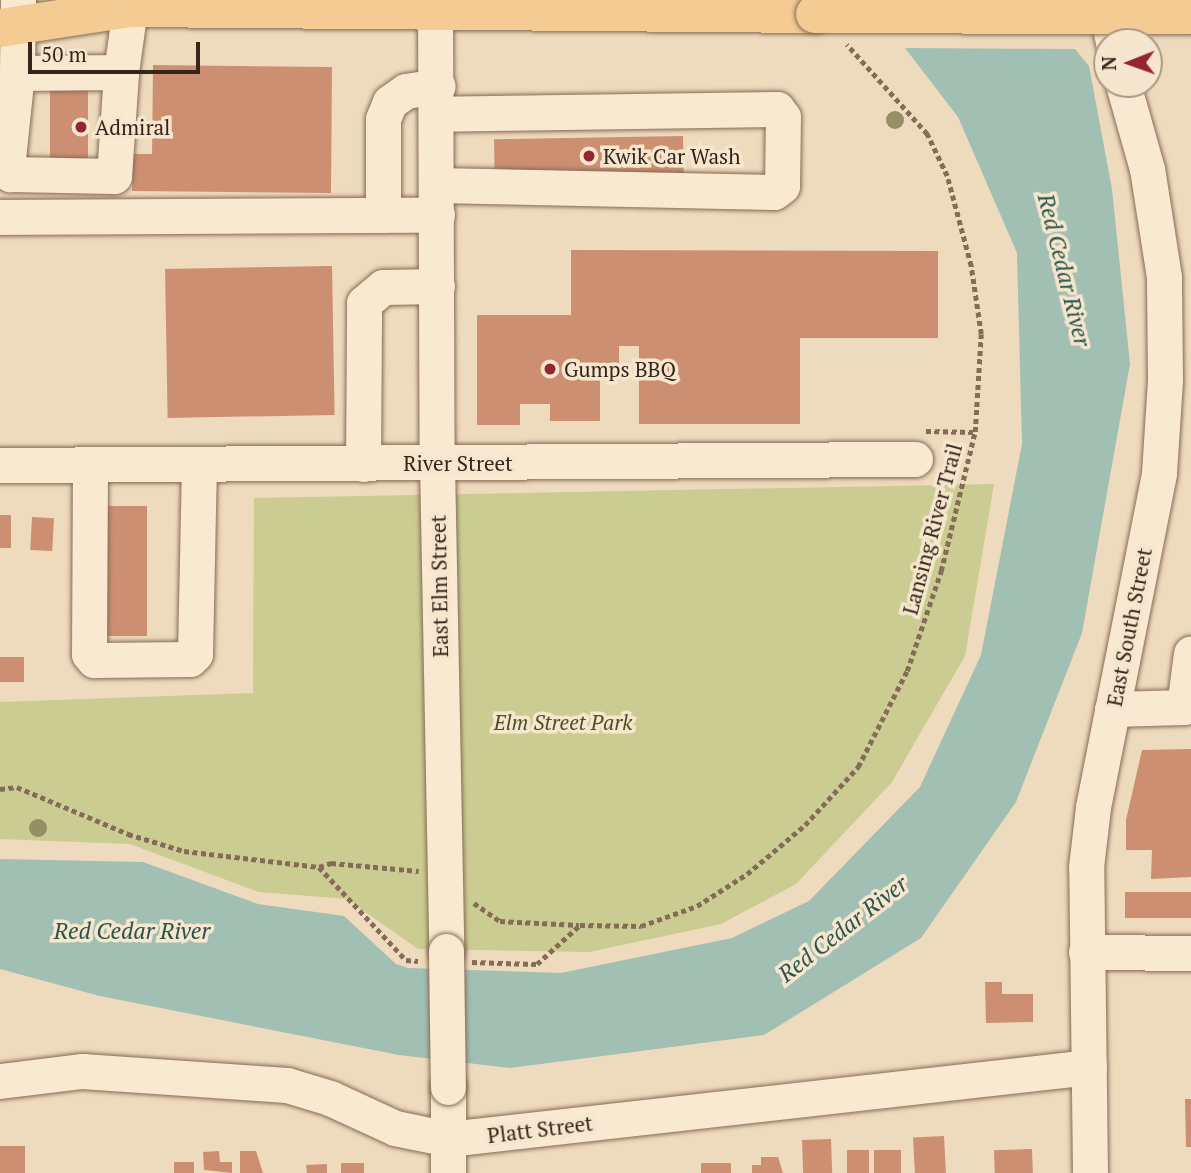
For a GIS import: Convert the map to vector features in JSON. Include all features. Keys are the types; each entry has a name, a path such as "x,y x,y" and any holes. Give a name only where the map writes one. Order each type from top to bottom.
{"main road":[{"path":"86,0 127,4 436,4 827,24 1191,15"},
{"path":"12,19 127,4"}],"street":[{"path":"1104,0 1110,28"},
{"path":"12,19 17,74 5,109 7,169 10,174 110,178 115,170 127,4"},
{"name":"East Elm Street","path":"436,4 437,463 448,1156"},
{"path":"17,74 121,72"},
{"path":"0,217 383,215 437,200 774,192 782,186 783,117 777,109 438,100 406,91 390,102 383,119 383,215"},
{"name":"East South Street","path":"1090,1173 1086,867 1112,709 1159,473 1178,327 1164,277 1147,169 1127,98"},
{"path":"362,464 363,303 383,287 437,286"},
{"name":"River Street","path":"0,465 915,459"},
{"path":"90,465 89,654 94,660 190,659 195,654 199,464"},
{"path":"1112,709 1188,708 1191,653"},
{"path":"1086,952 1191,953"},
{"name":"Platt Street","path":"0,1081 82,1071 287,1085 330,1098 448,1156 1089,1067"}],"path":[{"name":"Lansing River Trail","path":"463,895 500,920 580,925 640,926 697,906 747,874 805,825 858,767 907,671 942,571 975,432 981,334 971,266 947,176 927,134 827,24"},
{"path":"0,789 17,788 128,834 184,851 319,867 331,863 427,872"},
{"path":"319,867 361,907"},
{"path":"559,947 580,925"}],"green space":[{"name":"Elm Street Park","path":"994,484 965,656 892,782 796,884 721,924 589,952 418,949 347,899 259,892 130,844 0,839 0,702 253,693 254,498"}],"water":[{"name":"Red Cedar River","path":"868,0 1035,0 1089,66 1112,189 1130,364 1082,633 1016,802 921,938 764,1035 510,1068 399,1055 100,996 0,969 0,859 143,862 258,904 344,916 396,964 408,968 561,973 732,938 809,901 920,787 981,655 1022,444 1017,253 958,117"}],"pier":[{"path":"1040,0 1079,49 901,48 865,2"}],"building":[{"path":"153,65 332,67 331,193 132,191 133,154 152,154"},
{"path":"50,84 88,84 88,164 50,164"},
{"name":"Kwik Car Wash","path":"683,136 684,176 495,179 494,139"},
{"path":"571,250 938,251 938,338 800,338 800,424 639,424 639,346 619,346 619,363 600,363 600,421 550,421 550,404 520,404 520,425 477,425 477,315 571,315"},
{"path":"332,266 335,415 168,418 165,269"},
{"path":"103,506 147,506 147,636 103,636"},
{"path":"0,515 11,515 11,548 0,548"},
{"path":"32,517 54,518 52,551 30,550"},
{"path":"0,657 24,657 24,682 0,682"},
{"path":"1191,749 1191,877 1151,879 1152,850 1126,850 1126,820 1142,750"},
{"path":"1125,892 1191,892 1191,918 1125,918"},
{"path":"985,982 1002,982 1002,994 1033,994 1033,1022 986,1023"},
{"path":"1185,1099 1191,1099 1191,1147 1186,1147"},
{"path":"944,1136 946,1173 915,1173 913,1138"},
{"path":"831,1139 832,1173 803,1173 802,1140"},
{"path":"0,1146 25,1146 25,1173 0,1173"},
{"path":"1032,1149 1033,1173 995,1173 994,1150"},
{"path":"847,1150 869,1150 869,1173 847,1173"},
{"path":"874,1150 901,1150 901,1173 874,1173"},
{"path":"219,1151 220,1162 232,1162 232,1173 204,1170 203,1152"},
{"path":"240,1151 256,1151 263,1173 240,1173"},
{"path":"761,1157 778,1157 783,1173 752,1173 752,1165 761,1165"},
{"path":"174,1162 194,1162 194,1173 174,1173"},
{"path":"341,1163 364,1163 364,1173 341,1173"},
{"path":"701,1163 731,1163 731,1173 701,1173"},
{"path":"327,1164 327,1173 307,1173 306,1165"}],"place":[{"name":"Admiral","path":"81,127"},
{"name":"Kwik Car Wash","path":"589,156"},
{"name":"Gumps BBQ","path":"550,369"}]}
